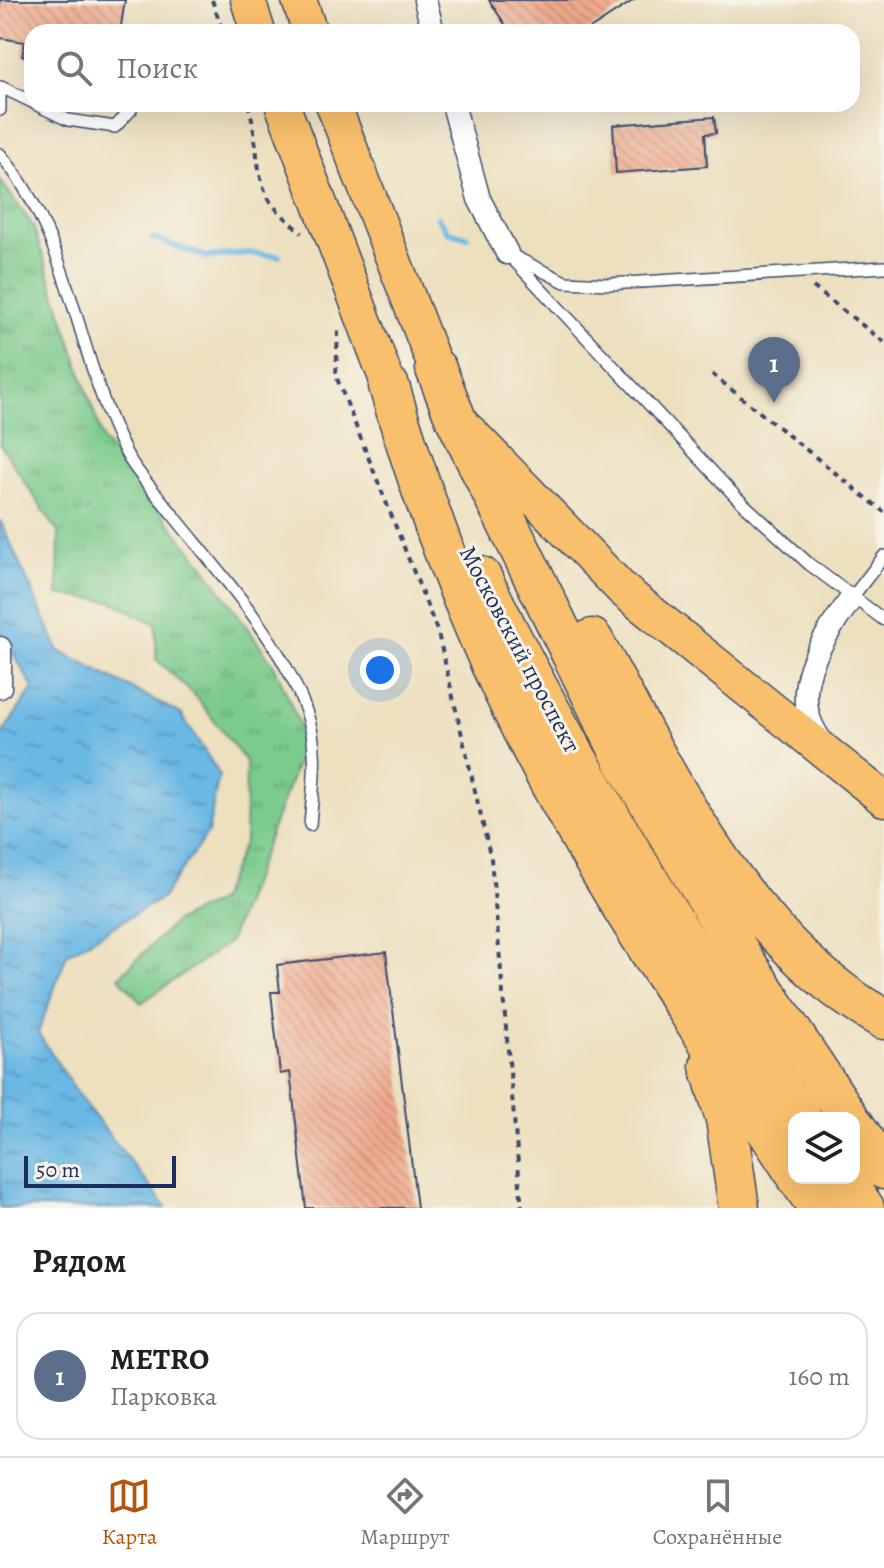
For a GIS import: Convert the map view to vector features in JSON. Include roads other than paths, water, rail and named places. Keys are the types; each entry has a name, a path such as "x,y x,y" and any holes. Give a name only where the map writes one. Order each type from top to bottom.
{"highway":[{"name":"Московский проспект","path":"436,369 455,417 625,762 745,962 845,1112"},
{"path":"389,386 429,509 486,652 560,800 671,983 788,1162"},
{"name":"Московский проспект","path":"389,386 511,638 588,779 711,984 797,1112"},
{"path":"510,530 584,625 645,735 733,879 779,935 801,956 834,985 884,1019"},
{"path":"681,857 719,891 746,928 788,971 823,1003 884,1044"},
{"path":"671,983 716,1082 729,1133 739,1208"},
{"path":"860,1134 884,1169"},
{"path":"802,1184 819,1208"},
{"path":"847,1184 864,1208"}],"main road":[{"path":"248,0 256,24"},
{"path":"299,0 307,24"},
{"name":"Московский проспект","path":"285,112 389,386"},
{"name":"Московский проспект","path":"336,112 436,369"},
{"path":"455,417 623,590 884,799"}],"street":[{"path":"425,0 431,24"},
{"path":"455,112 479,199 507,253"},
{"path":"834,756 814,732 806,704 807,670 822,639 851,599"},
{"path":"0,648 1,685"}],"lane":[{"path":"0,110 1,87 24,98"},
{"path":"52,112 68,120 115,127 129,112"},
{"path":"0,154 25,184 57,254 95,380 127,455 268,639 306,710 316,756 310,825"},
{"path":"507,253 565,282 609,284 884,267"},
{"path":"507,253 736,497 851,599 884,620"},
{"path":"851,599 884,556"}],"water":[{"path":"0,520 59,651 181,714 219,774 208,832 162,898 67,954 38,1033 81,1099 167,1208 0,1208 0,737 33,688 0,629"}],"waterway":[{"path":"438,218 448,232 467,237"},
{"path":"152,238 207,257 247,253 279,256"}],"place":[{"name":"METRO","path":"774,403"}]}
